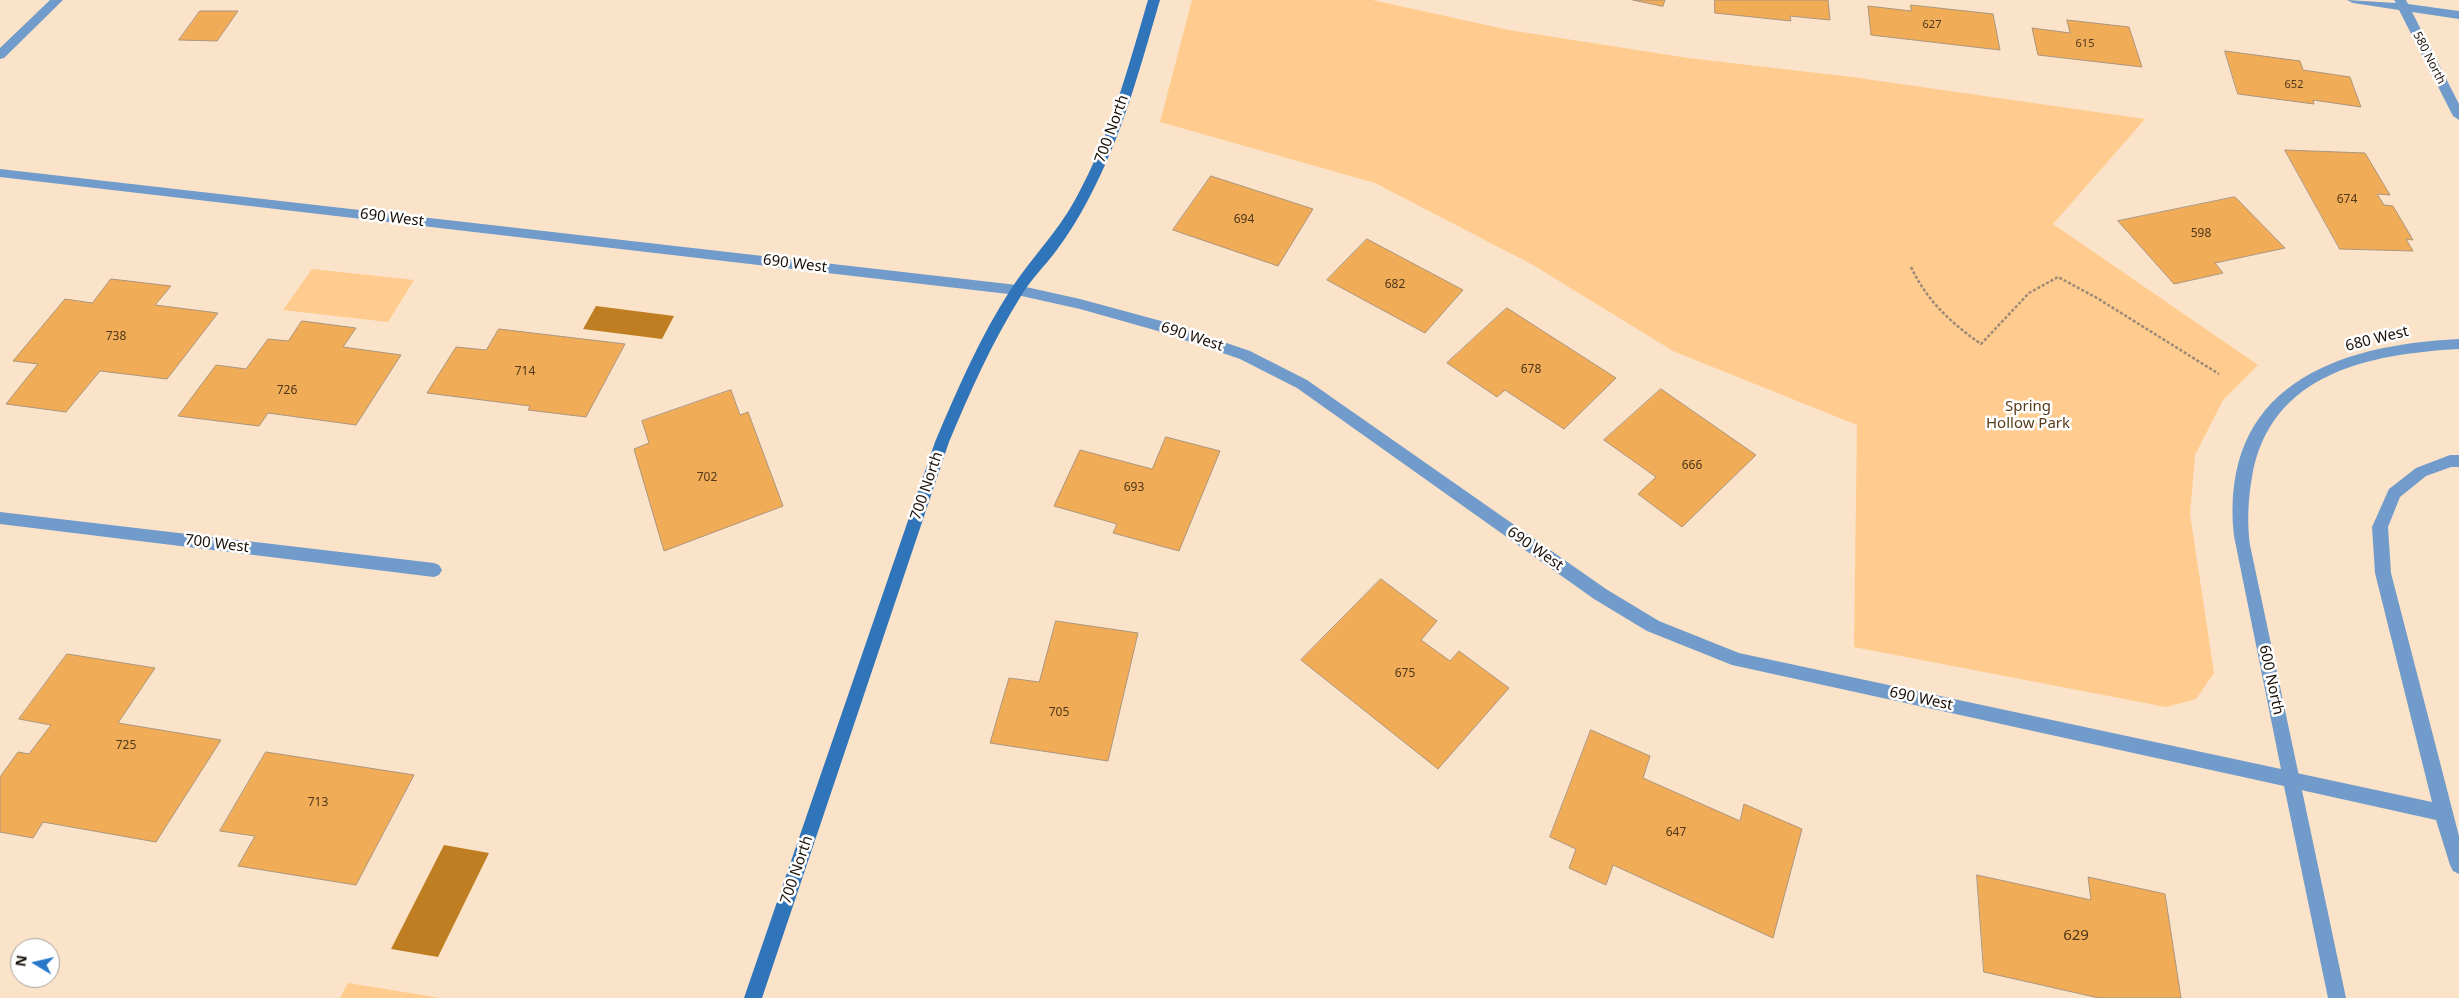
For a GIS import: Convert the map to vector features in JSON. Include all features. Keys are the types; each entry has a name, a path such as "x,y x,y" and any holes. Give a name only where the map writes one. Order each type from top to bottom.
{"street":[{"path":"0,55 57,0"},
{"name":"700 North","path":"753,998 942,442 969,378 1017,290 1052,246 1098,169 1117,118 1154,0"},
{"path":"2353,0 2402,4 2459,15"},
{"name":"580 North","path":"2402,4 2459,116"},
{"name":"690 West","path":"0,173 1017,290 1080,304 1160,326 1246,355 1302,384 1600,594 1653,626 1738,660 2443,813"},
{"name":"680 West","path":"2307,382 2339,366 2374,354 2425,345 2459,344"},
{"name":"600 North","path":"2307,382 2278,404 2256,436 2244,474 2240,520 2251,587 2337,998"},
{"path":"2459,462 2450,460 2421,472 2394,493 2380,527 2383,573 2443,813 2459,865"},
{"name":"700 West","path":"0,518 434,570"}],"path":[{"path":"1911,266 1919,287 1932,305 1944,317 1981,344 2014,306 2029,293 2058,277 2097,298 2219,374"}],"green space":[{"name":"Spring Hollow Park","path":"1192,0 1372,0 1509,30 1688,58 1852,77 2145,119 2053,224 2258,365 2223,400 2195,455 2190,514 2214,673 2196,699 2166,707 1854,647 1857,425 1673,351 1533,265 1375,183 1160,122"},
{"path":"312,269 414,280 388,322 283,310"},
{"path":"348,983 440,998 340,998"}],"shaded area":[{"path":"596,306 674,316 662,339 583,329"},
{"path":"444,845 489,853 438,957 391,949"}],"building":[{"path":"1633,0 1665,0 1663,6"},
{"path":"1715,0 1828,0 1830,20 1790,16 1791,21 1715,13"},
{"path":"1911,5 1993,14 2000,50 1871,35 1868,6 1911,11"},
{"path":"200,11 238,11 217,41 179,40"},
{"path":"2067,20 2129,27 2142,67 2038,55 2032,28 2070,33"},
{"path":"2225,51 2300,61 2303,70 2350,77 2361,107 2313,100 2314,104 2238,94"},
{"path":"2285,150 2365,153 2390,195 2377,194 2384,205 2393,206 2413,240 2406,239 2413,251 2340,249"},
{"path":"1211,176 1313,209 1278,266 1173,230"},
{"path":"2235,197 2285,248 2215,263 2223,273 2174,284 2118,221"},
{"path":"1367,239 1463,290 1425,333 1327,280"},
{"path":"111,279 171,286 155,305 218,313 167,379 100,371 66,412 6,404 38,364 13,361 65,299 92,303"},
{"path":"1507,308 1616,378 1564,429 1505,390 1497,397 1447,363"},
{"path":"302,321 356,328 343,347 401,355 356,425 268,413 259,426 178,416 216,365 246,369 268,339 288,341"},
{"path":"499,329 625,344 586,417 528,410 530,406 427,393 456,347 486,350"},
{"path":"1661,389 1756,455 1682,527 1638,494 1656,477 1604,440"},
{"path":"731,390 740,415 748,412 783,506 664,551 634,449 649,443 642,421"},
{"path":"1166,437 1220,451 1179,551 1113,533 1117,524 1054,506 1080,450 1152,469"},
{"path":"1381,579 1437,621 1421,640 1450,661 1459,651 1509,688 1438,769 1301,660"},
{"path":"1056,621 1138,633 1108,761 990,743 1009,678 1039,682"},
{"path":"67,654 155,668 118,723 221,740 156,842 43,822 33,838 0,832 0,777 18,752 29,754 51,725 19,719"},
{"path":"1591,730 1650,756 1643,778 1740,821 1744,804 1802,829 1773,938 1613,865 1606,885 1569,868 1576,849 1550,837"},
{"path":"266,752 414,775 356,885 238,866 255,836 220,831"},
{"path":"1977,875 2091,900 2088,877 2165,894 2181,998 2099,998 1984,972"}]}
